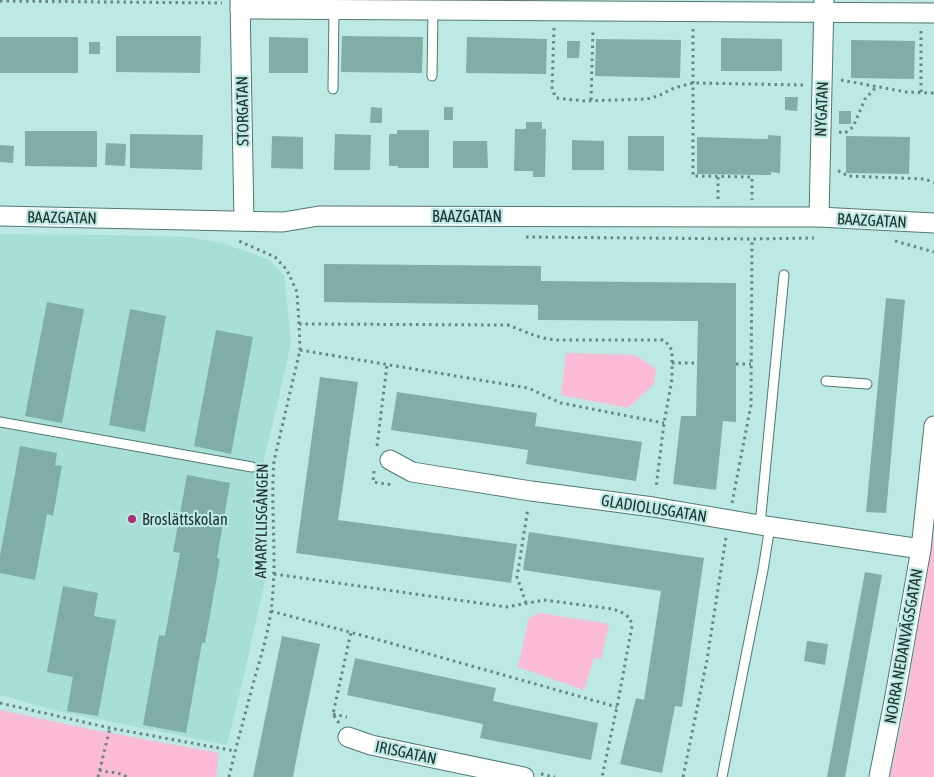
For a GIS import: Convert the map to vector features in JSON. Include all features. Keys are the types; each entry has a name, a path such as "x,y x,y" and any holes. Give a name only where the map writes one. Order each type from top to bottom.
{"street":[{"path":"235,4 334,10 824,6 927,18"},
{"name":"STORGATAN","path":"235,4 244,221"},
{"name":"NYGATAN","path":"818,218 824,6"},
{"name":"BAAZGATAN","path":"0,216 283,222 319,216 818,218 934,223"},
{"name":"NORRA NEDANVÄGSGATAN","path":"879,777 921,548 934,426"},
{"name":"GLADIOLUSGATAN","path":"383,463 412,472 531,491 653,507 728,520 921,548"},
{"name":"IRISGATAN","path":"348,737 371,745 524,777"}],"lane":[{"path":"333,89 334,10"},
{"path":"432,10 432,76"},
{"path":"722,777 763,570 784,275"},
{"path":"826,381 868,384"},
{"path":"0,422 252,467"}],"path":[{"path":"0,1 235,4"},
{"path":"921,92 927,18"},
{"path":"554,20 552,89 556,98 591,100 647,99 674,88 693,83 810,85"},
{"path":"591,100 593,21"},
{"path":"693,21 693,176 752,178 752,205"},
{"path":"839,80 906,92 934,92"},
{"path":"836,132 845,133 853,127 865,99 877,86"},
{"path":"835,171 842,172 848,176 925,179 934,183"},
{"path":"718,177 718,204"},
{"path":"525,238 817,238"},
{"name":"AMARYLLISGÅNGEN","path":"229,777 264,647 271,611 274,574 272,478 274,461 300,350 297,292 287,270 275,257 236,239"},
{"path":"683,777 707,660 728,520 751,405 752,239"},
{"path":"892,241 934,252"},
{"path":"299,324 508,325 536,336 557,340 663,340 672,351 672,379 653,507"},
{"path":"300,350 528,388 561,403 664,423"},
{"path":"672,363 697,363"},
{"path":"387,364 377,449 383,463 373,482 402,486"},
{"path":"736,364 751,364"},
{"path":"526,603 517,577 531,491"},
{"path":"274,574 507,607 544,600 613,609 621,612 630,618 632,626 602,777"},
{"path":"271,611 617,707"},
{"path":"334,714 351,632"},
{"path":"0,703 110,728 235,751"},
{"path":"98,777 110,728"},
{"path":"99,770 115,772 127,777"}],"shaded area":[{"name":"Broslättskolan","path":"0,234 188,237 222,243 268,259 284,275 291,341 264,458 265,580 227,745 57,711 0,695"},
{"path":"566,353 635,355 656,369 654,384 628,408 561,395"},
{"path":"934,534 934,777 890,777 903,717"},
{"path":"540,613 609,624 601,659 594,658 584,690 518,667 529,618"},
{"path":"0,710 219,753 216,777 0,777"}],"building":[{"path":"116,36 201,36 200,73 116,72"},
{"path":"342,36 423,37 422,73 341,72"},
{"path":"0,37 78,37 78,73 0,73"},
{"path":"269,37 308,38 308,73 269,73"},
{"path":"467,37 547,39 546,74 466,73"},
{"path":"721,38 782,39 782,71 721,71"},
{"path":"596,39 681,40 680,78 595,76"},
{"path":"851,40 915,41 914,79 851,78"},
{"path":"567,41 580,41 579,58 567,58"},
{"path":"89,42 100,42 100,54 89,54"},
{"path":"785,97 798,97 797,111 785,110"},
{"path":"371,107 382,108 382,123 370,123"},
{"path":"444,107 453,107 453,120 444,120"},
{"path":"839,111 851,111 851,124 839,124"},
{"path":"526,122 542,122 542,129 546,129 545,177 533,177 533,171 514,171 515,129 526,129"},
{"path":"397,130 429,130 429,168 398,168 398,166 389,166 389,134 397,134"},
{"path":"25,131 97,131 97,167 25,166"},
{"path":"130,134 203,135 202,170 130,168"},
{"path":"335,134 371,135 370,170 334,170"},
{"path":"768,135 781,136 780,173 771,172 771,175 697,174 697,137 768,139"},
{"path":"272,136 303,137 303,169 271,168"},
{"path":"628,136 664,136 664,171 628,170"},
{"path":"846,136 910,137 909,174 846,173"},
{"path":"572,140 604,141 604,170 572,170"},
{"path":"453,141 487,141 488,168 453,168"},
{"path":"106,143 126,144 125,166 105,165"},
{"path":"0,145 14,146 13,163 0,162"},
{"path":"324,264 541,266 541,281 736,283 736,422 723,421 716,490 673,484 681,416 696,416 698,321 538,320 538,305 324,302"},
{"path":"886,298 905,300 886,513 866,512"},
{"path":"47,302 84,309 62,423 25,416"},
{"path":"130,309 166,316 145,432 109,425"},
{"path":"216,330 253,337 231,454 194,446"},
{"path":"320,377 358,382 338,520 517,544 511,583 296,553"},
{"path":"397,392 537,413 535,426 642,442 636,481 526,464 528,450 391,430"},
{"path":"20,446 57,453 55,465 62,466 53,516 47,514 35,580 0,573 0,556"},
{"path":"187,475 230,483 217,558 220,559 205,643 202,643 186,733 143,725 159,635 165,636 180,553 173,552"},
{"path":"529,532 704,558 682,707 675,706 662,773 620,764 636,698 644,700 661,591 523,570"},
{"path":"865,572 882,575 845,777 827,777"},
{"path":"63,586 98,593 94,616 116,620 98,716 67,711 73,677 47,672"},
{"path":"282,636 320,644 293,777 253,777"},
{"path":"807,641 828,644 825,665 804,661"},
{"path":"355,658 496,688 493,701 598,723 591,760 480,738 483,724 347,695"}],"place":[{"name":"Broslättskolan","path":"132,519"}]}
